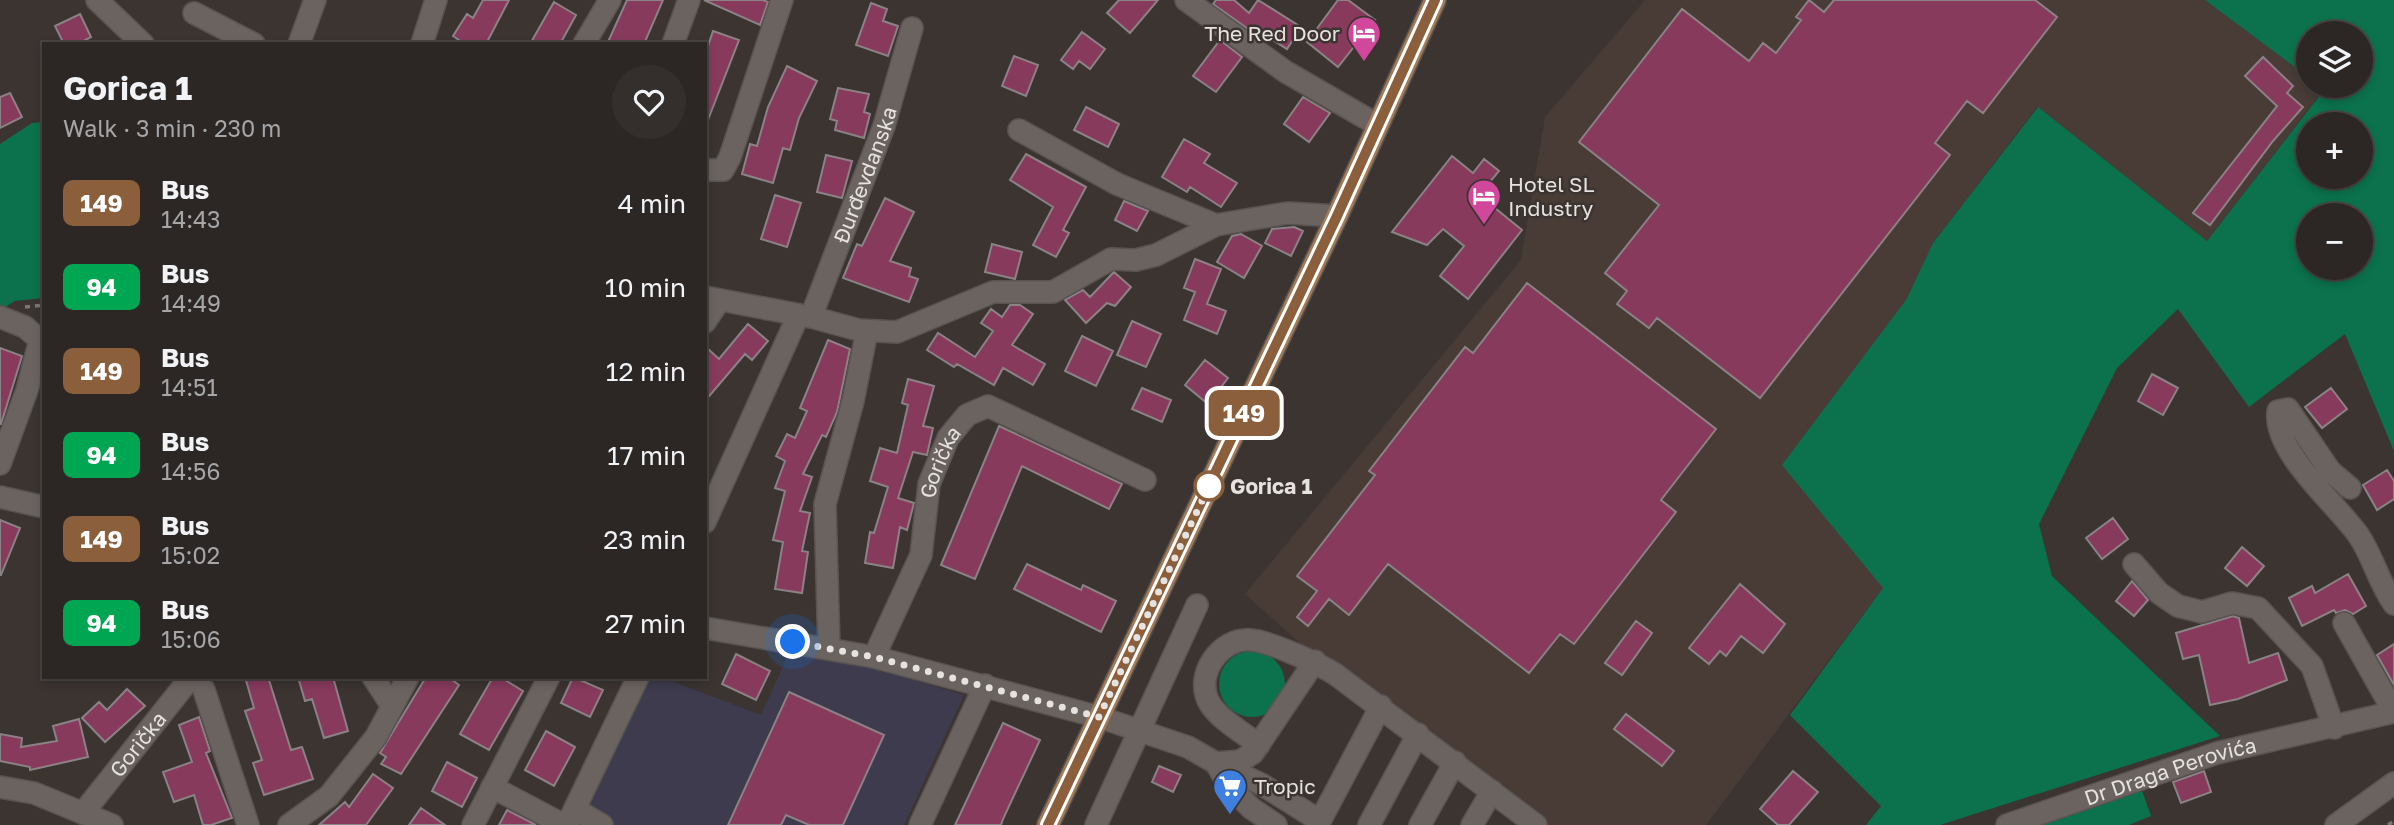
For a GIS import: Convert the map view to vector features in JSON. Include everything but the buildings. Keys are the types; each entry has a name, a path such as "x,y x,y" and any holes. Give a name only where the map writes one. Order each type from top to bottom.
{"main road":[{"path":"1048,825 1337,216 1376,124 1435,0"}],"street":[{"path":"97,0 141,42"},
{"path":"300,42 315,0"},
{"path":"423,42 436,0"},
{"path":"585,42 610,0"},
{"path":"674,42 690,0"},
{"path":"707,170 723,170 730,157 782,0"},
{"path":"1186,0 1286,72 1376,124"},
{"path":"194,13 250,42"},
{"name":"Đurđevdanska","path":"804,317 884,125 912,28"},
{"path":"1019,130 1117,184 1216,225"},
{"path":"712,299 867,331 897,332 993,292 1053,292 1111,259 1136,260 1156,255 1216,225 1287,213 1337,216"},
{"path":"0,317 25,327 42,339 0,464"},
{"path":"707,518 804,317"},
{"path":"830,649 825,504 853,401 867,331"},
{"name":"Gorička","path":"874,657 921,555 929,484 948,438 967,415 988,406 1145,480"},
{"path":"2350,488 2330,471 2288,409 2278,411 2276,426 2292,455 2360,537 2394,604"},
{"path":"0,496 42,506"},
{"path":"2134,564 2160,593 2178,606 2202,612 2232,603 2258,608 2312,666 2334,728"},
{"path":"1096,825 1197,606"},
{"name":"Dr Draga Perovića","path":"2007,825 2217,753 2394,712 2344,623"},
{"path":"707,628 874,657 1099,717 1188,747 1261,784 1321,824 1381,706"},
{"path":"1259,745 1210,703 1206,678 1210,663 1228,645 1253,640 1315,661 1381,706 1492,790 1527,822"},
{"path":"1216,763 1240,761 1259,745 1315,661"},
{"path":"374,679 392,706"},
{"path":"289,825 329,796 376,737 407,679"},
{"path":"473,825 548,679"},
{"path":"568,820 637,679"},
{"path":"198,684 248,825"},
{"name":"Gorička","path":"83,813 198,684"},
{"path":"920,825 985,685"},
{"path":"1369,825 1418,734"},
{"path":"1420,825 1455,762"},
{"path":"1216,763 1230,786 1251,808 1276,825"},
{"path":"2336,825 2394,783"},
{"path":"0,787 34,793 112,825"},
{"path":"492,787 568,820 602,825"},
{"path":"1472,825 1492,790"}],"path":[{"path":"2388,825 2394,821"}],"shaded area":[{"path":"1645,0 2205,0 2296,68 2296,98 2317,98 2306,112 2296,112 2296,125 2207,241 2037,107 1933,243 1906,300 1883,588 1706,825 1531,825 1302,645 1245,594 1521,260 1545,117"},
{"path":"788,655 861,664 964,695 904,825 579,825 649,679 666,679 761,715"}],"green space":[{"path":"2205,0 2394,0 2394,451 2345,334 2249,407 2178,309 2117,368 2039,524 2052,576 2220,736 1940,825 1866,825 1881,806 1790,715 1883,588 1782,465 1906,300 1933,243 2038,107 2207,241 2296,126 2296,189 2373,189 2373,112 2307,112 2318,98 2373,98 2373,21 2296,21 2296,68"},
{"path":"42,122 42,298 15,301 0,310 0,144 32,123"},
{"path":"1252,651 1265,654 1275,661 1282,671 1285,684 1282,697 1275,707 1265,714 1252,717 1239,714 1229,707 1222,697 1219,684 1222,671 1229,661 1239,654"},
{"path":"2139,782 2151,816 2129,825 2029,825"}],"bus line":[{"name":"149","path":"1048,825 1337,216 1376,124 1435,0"}],"place":[{"name":"The Red Door","path":"1364,63"},
{"name":"Hotel SL Industry","path":"1484,226"},
{"name":"Gorica 1","path":"1209,486"},
{"name":"Tropic","path":"1230,816"}],"route":[{"path":"793,642 874,657 1099,717 1212,480 1209,486"}]}
